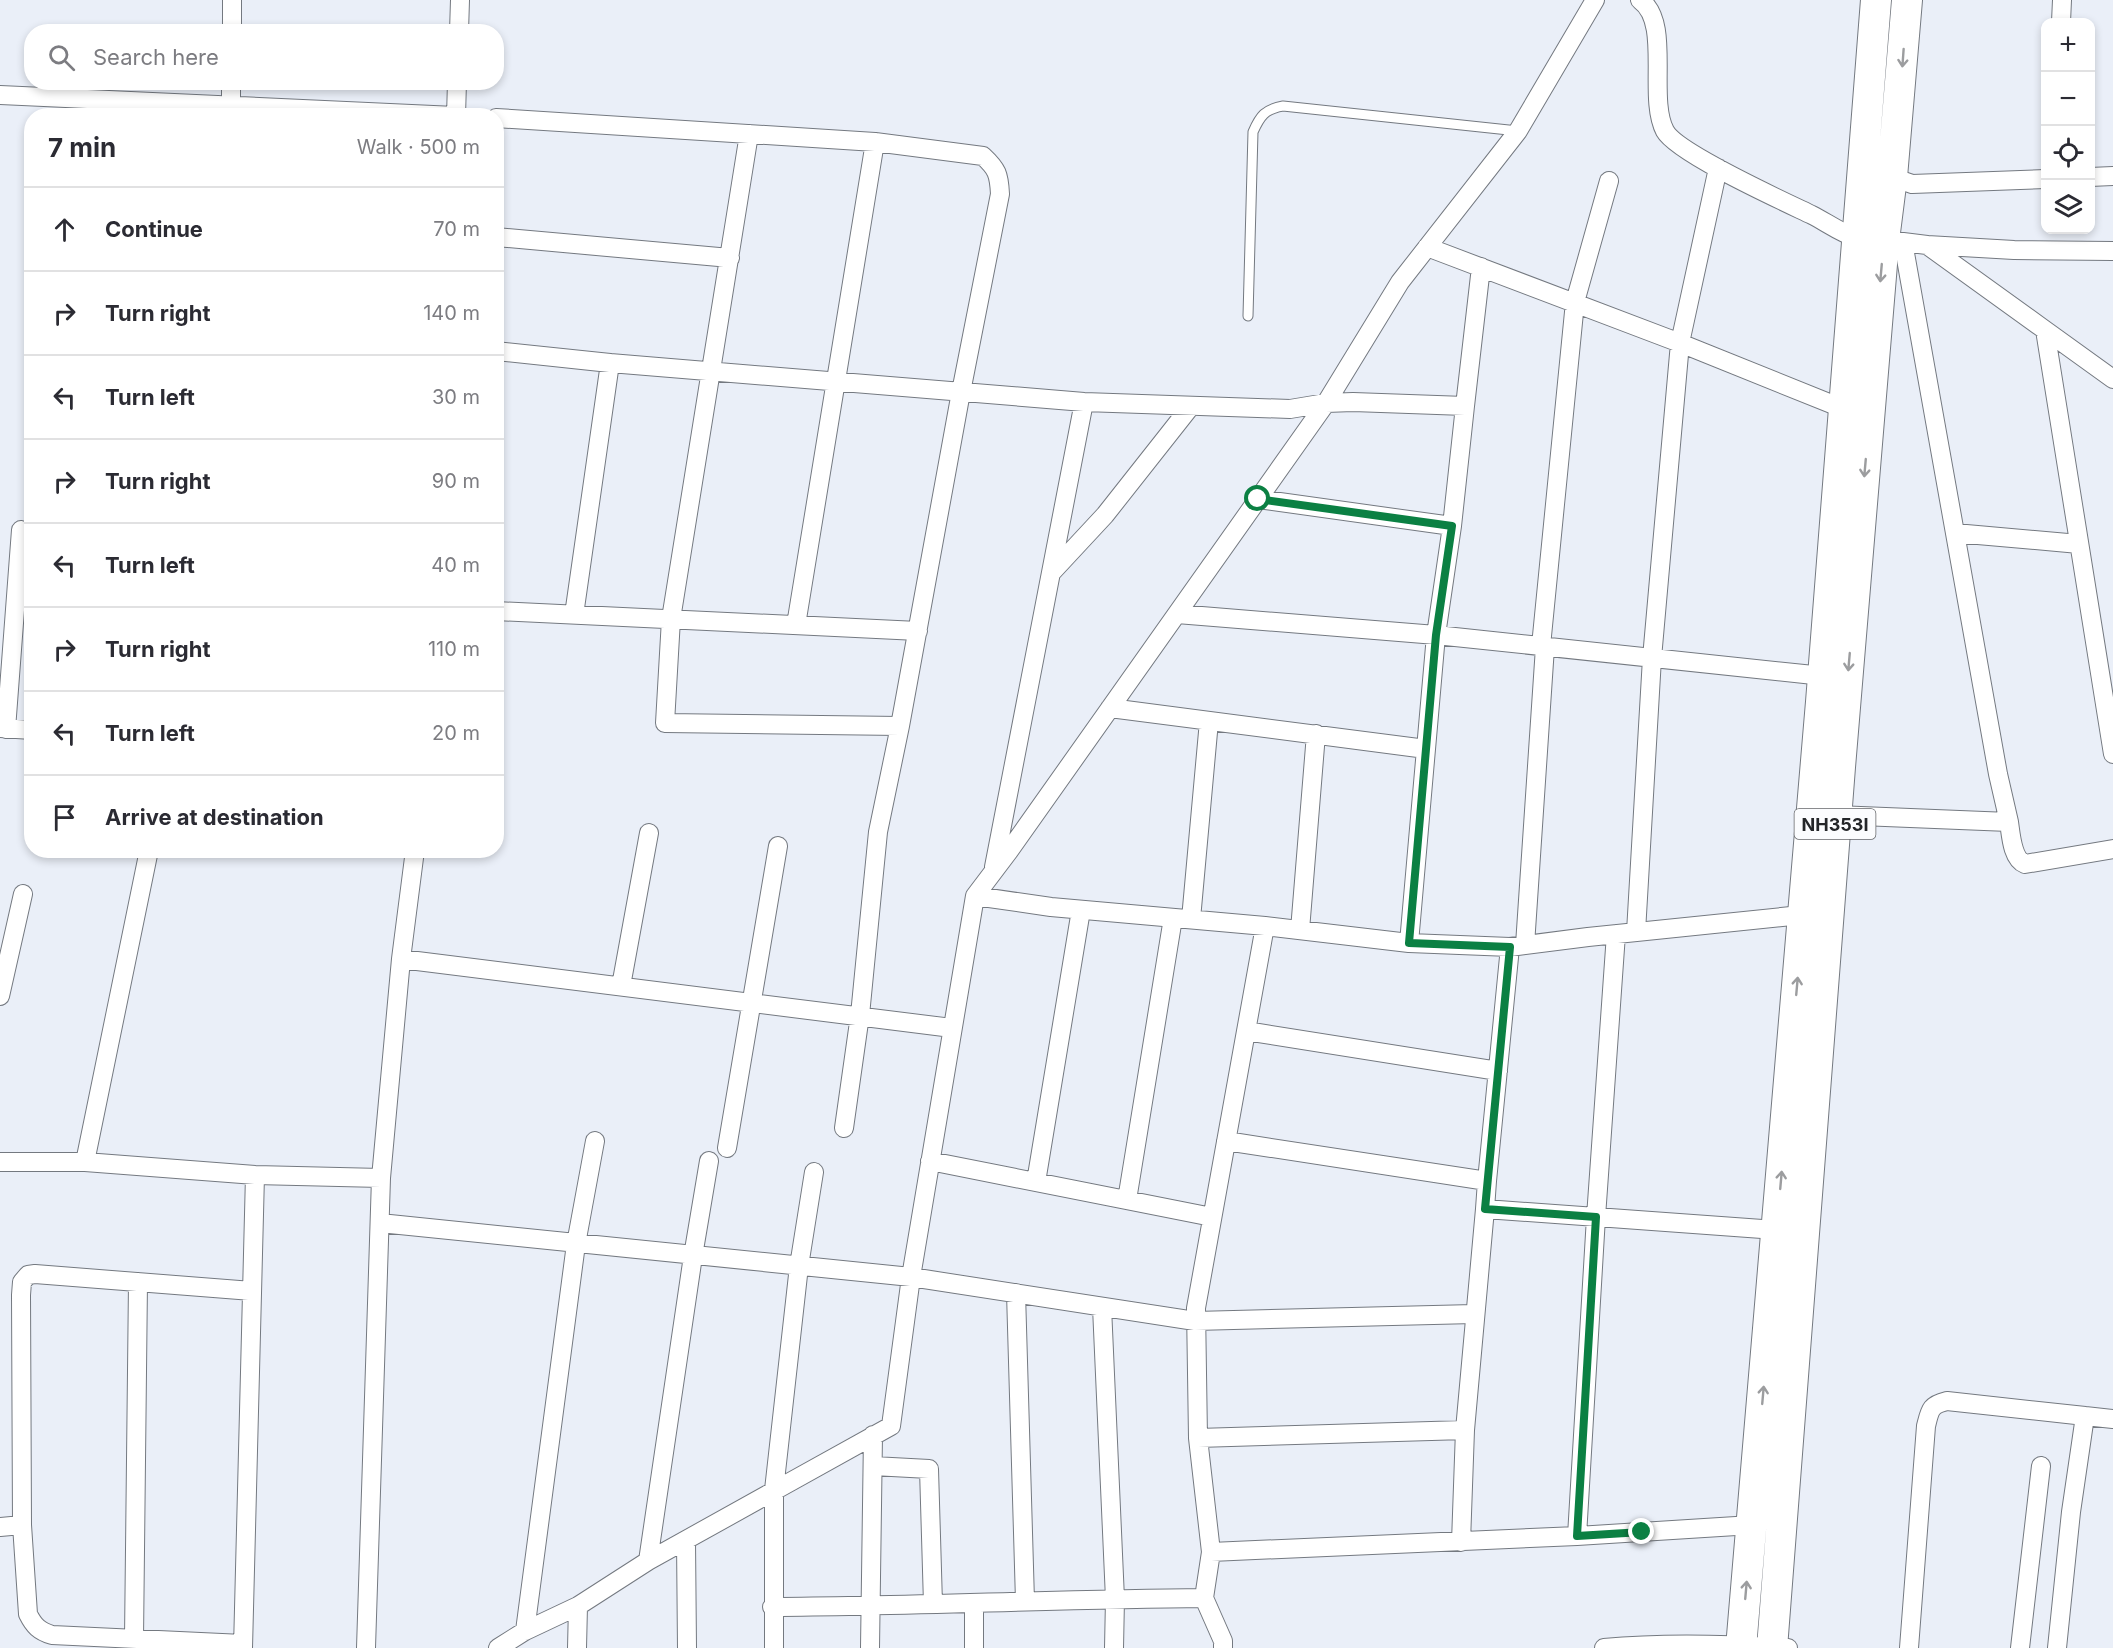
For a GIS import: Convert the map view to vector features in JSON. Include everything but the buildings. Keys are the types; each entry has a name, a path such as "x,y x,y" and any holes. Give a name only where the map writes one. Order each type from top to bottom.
{"highway":[{"name":"NH353I","path":"1741,1647 1776,1230 1816,914 1836,815 1881,240 1875,0"},
{"name":"NH353I","path":"1777,1648 1816,914 1823,676 1844,409 1881,240 1892,177 1907,0"}],"street":[{"path":"232,0 232,24"},
{"path":"459,24 460,0"},
{"path":"498,1648 525,1631 578,1606 648,1561 891,1426 911,1276 975,896 1326,403 1400,282 1518,131 1595,0"},
{"path":"1640,0 1647,5 1655,19 1659,112 1665,131 1673,140 1718,168 1881,240 2014,250 2113,251"},
{"path":"2061,18 2062,0"},
{"path":"231,90 231,108"},
{"path":"456,108 457,90"},
{"path":"0,95 200,108"},
{"path":"504,119 875,142 983,156 995,168 999,179 1000,194 878,832 860,1015 844,1128"},
{"path":"749,134 671,619 665,723 900,726"},
{"path":"795,625 875,142"},
{"path":"1636,932 1652,658 1680,343 1718,168"},
{"path":"2095,177 2113,176"},
{"path":"1892,177 1912,184 2041,179"},
{"path":"1461,1542 1465,1430 1474,1314 1498,1071 1517,946 1575,302 1609,181"},
{"path":"504,238 730,258"},
{"path":"1881,240 1955,533 1998,774 2016,855 2020,862 2025,864 2113,849"},
{"path":"1927,245 2113,379"},
{"path":"1427,247 1575,302 1844,409"},
{"path":"1409,943 1436,635 1452,526 1481,267"},
{"path":"2045,330 2113,754"},
{"path":"504,352 712,372 1084,402 1290,409 1326,403 1465,406"},
{"path":"574,615 610,363"},
{"path":"2092,364 2113,364"},
{"path":"993,871 1084,402"},
{"path":"1051,573 1105,515 1191,405"},
{"path":"1258,499 1452,526"},
{"path":"21,530 3,729 24,730"},
{"path":"1955,533 2079,544"},
{"path":"504,611 918,631"},
{"path":"1177,614 1436,635 1823,676"},
{"path":"1110,708 1426,749"},
{"path":"1126,1200 1182,919 1209,721"},
{"path":"1299,930 1316,734"},
{"path":"1836,815 2009,822"},
{"path":"621,986 649,833"},
{"path":"727,1148 778,846"},
{"path":"85,1162 147,858"},
{"path":"366,1648 381,1178 401,959 414,858"},
{"path":"0,996 23,894"},
{"path":"975,896 1080,910 1265,926 1409,943 1517,946 1816,914"},
{"path":"1036,1182 1080,910"},
{"path":"1223,1648 1223,1641 1204,1598 1211,1552 1198,1438 1196,1308 1265,926"},
{"path":"1577,1536 1616,934"},
{"path":"401,959 952,1028"},
{"path":"1246,1031 1498,1071"},
{"path":"525,1631 576,1244 595,1141"},
{"path":"1226,1141 1487,1181"},
{"path":"648,1561 709,1161"},
{"path":"930,1161 1212,1217"},
{"path":"0,1162 85,1162 255,1176 381,1178"},
{"path":"774,1648 772,1608 774,1490 799,1266 814,1172"},
{"path":"252,1291 35,1274 28,1275 22,1282 22,1526 28,1614 40,1631 52,1635 243,1646 255,1176"},
{"path":"1485,1209 1776,1230"},
{"path":"380,1223 911,1276 1196,1322 1474,1314"},
{"path":"134,1639 138,1282"},
{"path":"1016,1293 1025,1601"},
{"path":"1102,1307 1114,1648"},
{"path":"1910,1648 1926,1426 1929,1412 1935,1404 1947,1401 2113,1419"},
{"path":"2057,1648 2071,1512 2085,1416"},
{"path":"1198,1438 1465,1430"},
{"path":"870,1648 873,1435"},
{"path":"873,1466 929,1469 933,1604"},
{"path":"2020,1648 2041,1466"},
{"path":"1211,1552 1461,1542 1752,1525"},
{"path":"0,1527 22,1526"},
{"path":"686,1541 687,1648"},
{"path":"772,1608 1204,1598"},
{"path":"974,1603 974,1648"},
{"path":"577,1648 578,1606"},
{"path":"1604,1648 1631,1646 1777,1648"}],"lane":[{"path":"1248,316 1253,132 1260,116 1271,108 1283,106 1518,131"}],"route":[{"path":"1258,499 1452,526 1436,635 1409,943 1510,947 1485,1209 1596,1217 1577,1536 1642,1532"}]}
